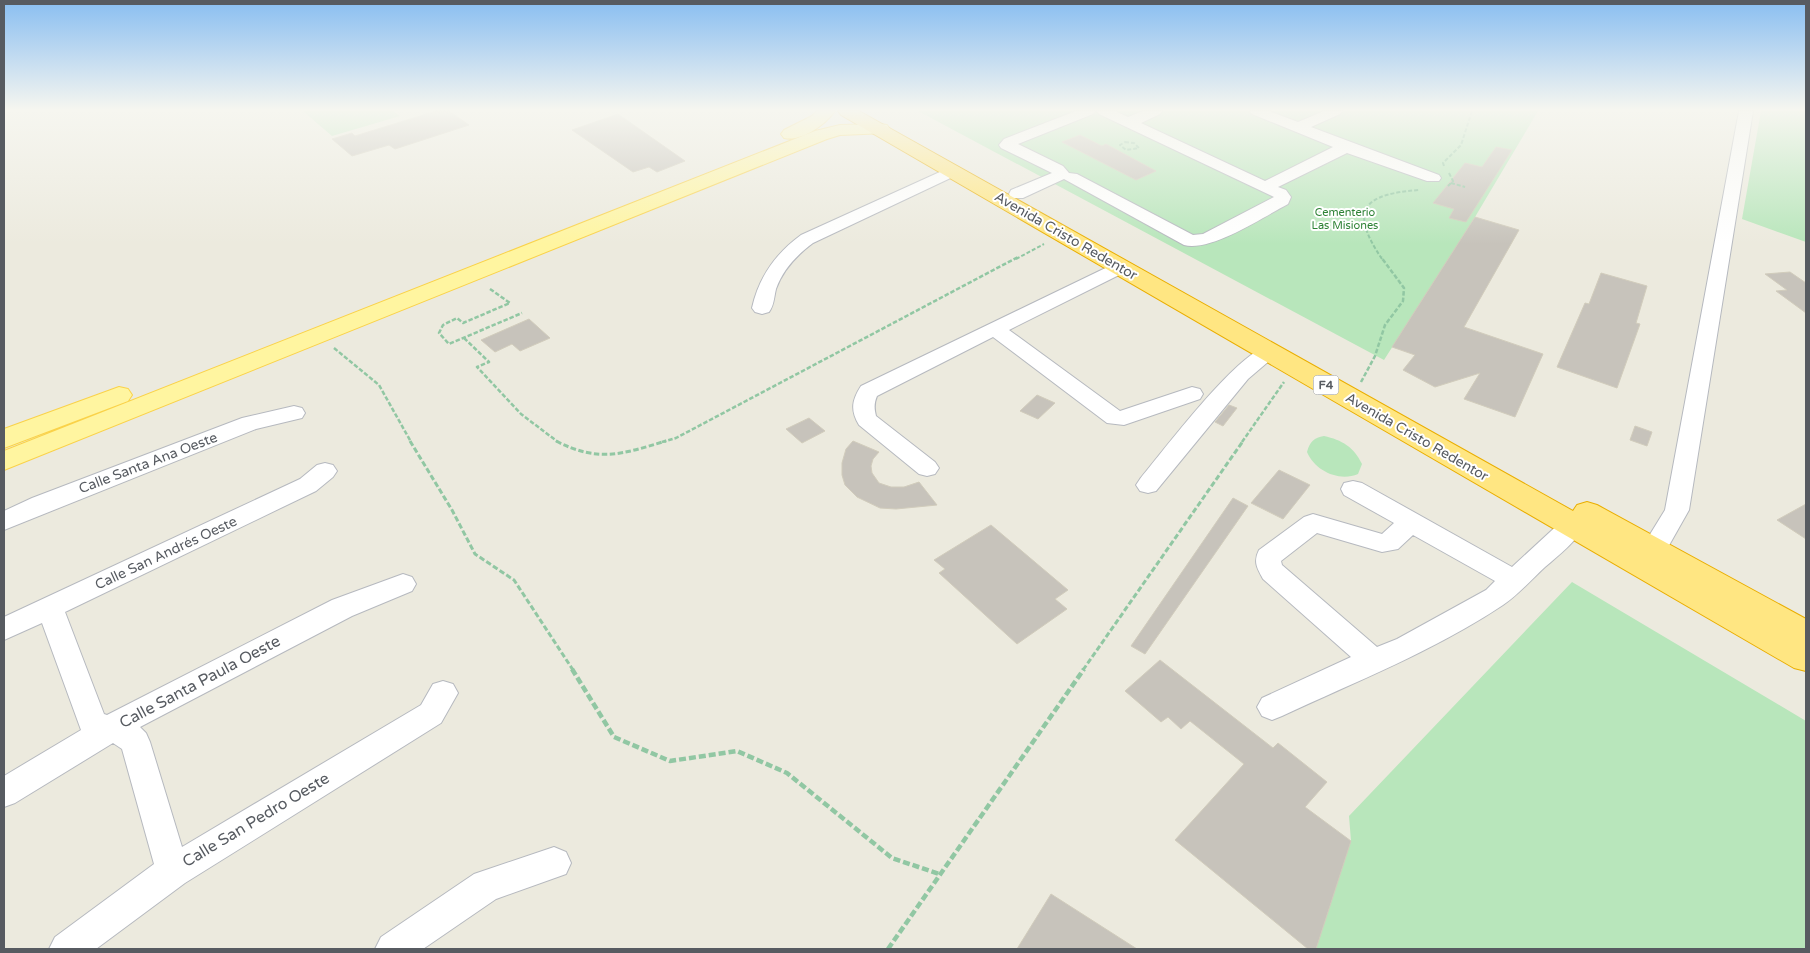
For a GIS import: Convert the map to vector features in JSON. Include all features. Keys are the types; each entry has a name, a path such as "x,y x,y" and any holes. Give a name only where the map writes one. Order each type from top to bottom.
{"highway":[{"name":"Avenida Cristo Redentor","path":"929,155 1120,268 1806,658"},
{"name":"Avenida Cristo Redentor","path":"943,155 1017,194 1806,634"}],"main road":[{"path":"4,461 313,331 753,155"},
{"path":"4,439 313,331"}],"street":[{"path":"1027,155 1190,241 1207,239 1282,200 1283,197 1280,194 1199,155"},
{"path":"1265,187 1330,155"},
{"path":"1364,155 1433,185"},
{"path":"1654,549 1677,510 1738,155"},
{"path":"762,308 765,289 776,269 795,248 807,240 953,171"},
{"path":"1017,194 1063,174"},
{"path":"927,468 867,420 862,409 863,401 869,391 1120,268"},
{"path":"995,330 1114,418 1124,418 1192,394"},
{"path":"1148,485 1240,374 1268,352"},
{"name":"Calle Santa Ana Oeste","path":"4,520 250,423 294,412"},
{"name":"Calle San Andrés Oeste","path":"4,629 308,485 325,471"},
{"path":"1353,489 1514,580"},
{"path":"1373,660 1272,572 1268,564 1268,557 1313,523 1382,543 1389,542 1411,522"},
{"path":"1272,707 1373,660 1407,647 1495,597 1572,526"},
{"name":"Calle Santa Paula Oeste","path":"4,793 111,728 342,608 403,584"},
{"path":"50,608 93,724 127,734 135,742 172,871"},
{"name":"Calle San Pedro Oeste","path":"67,949 172,871 431,714 443,694"},
{"path":"393,949 486,886 554,863"}],"path":[{"path":"1360,385 1376,356 1385,325 1403,301 1404,288 1378,251 1364,225 1365,208 1375,198 1390,193 1433,185 1448,186 1453,181 1442,163 1450,155"},
{"path":"464,338 489,362 477,367 517,410 548,437 583,453 616,455 676,438 1062,234"},
{"path":"490,289 510,303 463,323 457,318 446,323 439,330 439,333 450,344 522,313"},
{"path":"313,331 379,385 427,471 452,510 475,554 514,580 583,685 614,737 670,761 737,751 787,773 892,858 939,874"},
{"path":"888,949 1295,367"}],"green space":[{"name":"Cementerio Las Misiones","path":"1001,155 1512,155 1475,217 1384,360"},
{"path":"1753,155 1806,155 1806,242 1742,219"},
{"path":"1324,436 1342,442 1355,453 1362,464 1358,474 1343,477 1336,476 1316,465 1307,452 1313,441"},
{"path":"1572,582 1806,721 1806,949 1316,949 1351,841 1349,816"}],"building":[{"path":"609,155 677,155 685,161 657,172 649,167 633,172"},
{"path":"1088,155 1127,155 1156,171 1136,180"},
{"path":"1490,155 1509,155 1466,222 1449,218 1454,209 1433,203 1465,163 1482,167"},
{"path":"1475,217 1519,230 1464,327 1543,354 1515,417 1464,399 1480,373 1435,387 1403,370 1415,355 1392,347"},
{"path":"1790,272 1806,283 1806,313 1776,291 1787,290 1765,274"},
{"path":"1601,273 1647,286 1636,323 1640,324 1617,388 1557,367 1585,303 1589,304"},
{"path":"529,319 550,338 520,351 512,344 495,352 481,340"},
{"path":"1037,395 1055,403 1038,419 1020,411"},
{"path":"1229,405 1237,408 1223,426 1215,422"},
{"path":"809,418 825,431 802,443 786,429"},
{"path":"1635,426 1652,432 1647,446 1630,440"},
{"path":"853,441 879,452 873,459 871,466 872,473 879,483 891,487 904,487 919,482 937,505 896,509 880,508 857,497 845,485 842,475 842,463 846,449"},
{"path":"1279,470 1310,485 1283,519 1251,503"},
{"path":"1233,498 1248,506 1145,654 1131,646"},
{"path":"1806,504 1806,539 1777,520"},
{"path":"991,525 1068,590 1055,599 1067,609 1017,644 939,573 945,569 934,560"},
{"path":"1160,660 1273,748 1278,743 1327,782 1305,807 1351,841 1316,949 1308,949 1175,840 1244,764 1190,721 1181,729 1168,717 1161,722 1125,691"},
{"path":"1051,894 1137,949 1017,949"}]}
